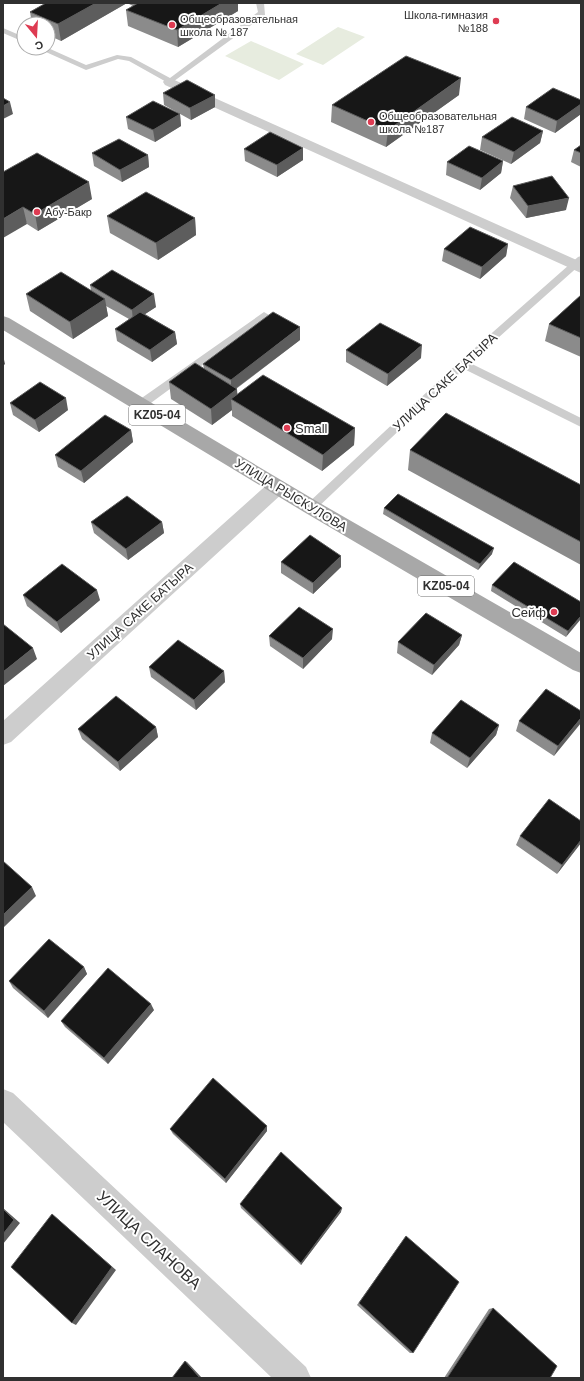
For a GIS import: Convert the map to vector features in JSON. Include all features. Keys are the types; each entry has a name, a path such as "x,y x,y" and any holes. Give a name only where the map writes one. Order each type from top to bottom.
{"main road":[{"name":"УЛИЦА РЫСКУЛОВА","path":"3,322 277,487 581,664"}],"street":[{"path":"170,82 578,264"},
{"name":"УЛИЦА САКЕ БАТЫРА","path":"3,735 277,487"},
{"name":"УЛИЦА СЛАНОВА","path":"3,1103 295,1378"}],"lane":[{"path":"56,55 86,68 117,57 131,59 170,82 262,13 260,3"},
{"path":"3,30 16,36"},
{"name":"УЛИЦА САКЕ БАТЫРА","path":"311,507 463,364 578,264"},
{"path":"140,405 264,315"},
{"path":"463,364 581,423"}],"shaded area":[{"path":"338,27 365,37 323,65 296,54"},
{"path":"251,41 304,64 279,80 225,56"}],"building":[{"path":"46,3 96,3 58,24 56,23 56,16 39,16 30,12"},
{"path":"138,3 222,3 177,30 126,10"},
{"path":"406,56 461,78 388,130 332,105"},
{"path":"187,80 215,95 190,108 163,93"},
{"path":"553,88 581,100 581,104 557,121 526,107"},
{"path":"3,98 10,102 3,106"},
{"path":"153,101 180,114 153,130 126,117"},
{"path":"512,117 543,131 514,152 482,137"},
{"path":"270,132 303,148 277,165 244,149"},
{"path":"119,139 148,155 120,170 92,153"},
{"path":"581,145 581,153 574,150"},
{"path":"469,146 503,161 482,178 447,162"},
{"path":"37,153 89,182 35,214 23,207 3,219 3,172"},
{"path":"552,176 569,198 528,206 513,186"},
{"path":"146,192 195,218 156,243 107,216"},
{"path":"470,227 508,244 482,267 444,249"},
{"path":"112,270 154,294 132,310 90,285"},
{"path":"61,272 105,299 70,322 26,294"},
{"path":"581,295 581,338 549,324"},
{"path":"140,312 175,332 150,350 115,329"},
{"path":"273,312 300,327 231,380 203,364"},
{"path":"380,323 422,345 388,374 346,350"},
{"path":"195,363 237,389 211,409 169,382"},
{"path":"263,375 355,428 323,455 231,399"},
{"path":"40,382 66,398 35,420 10,403"},
{"path":"446,413 581,485 581,542 410,450"},
{"path":"105,415 131,430 81,471 55,455"},
{"path":"398,494 494,548 480,564 384,508"},
{"path":"127,496 162,522 126,549 91,522"},
{"path":"310,535 341,556 313,583 281,562"},
{"path":"514,562 581,602 581,616 568,631 492,585"},
{"path":"62,564 97,590 57,622 23,595"},
{"path":"299,607 333,629 303,658 269,636"},
{"path":"426,613 462,635 434,665 398,642"},
{"path":"3,624 33,648 3,672"},
{"path":"178,640 224,671 194,700 149,667"},
{"path":"546,689 581,711 581,718 558,746 519,721"},
{"path":"116,696 156,727 118,762 78,729"},
{"path":"461,700 499,725 470,758 432,733"},
{"path":"549,799 581,821 581,840 562,865 520,836"},
{"path":"3,861 32,887 3,915"},
{"path":"49,939 84,967 44,1011 9,981"},
{"path":"108,968 151,1004 104,1058 61,1021"},
{"path":"213,1078 267,1126 225,1179 170,1129"},
{"path":"281,1152 342,1208 301,1263 240,1204"},
{"path":"3,1209 14,1220 3,1234"},
{"path":"52,1214 112,1267 72,1323 11,1267"},
{"path":"406,1236 459,1282 413,1353 359,1303"},
{"path":"493,1308 557,1366 550,1378 447,1378"},
{"path":"185,1361 200,1378 172,1378"}],"place":[{"name":"Школа-гимназия №188","path":"496,21"},
{"name":"Общеобразовательная школа № 187","path":"172,25"},
{"name":"Общеобразовательная школа №187","path":"371,122"},
{"name":"Абу-Бакр","path":"37,212"},
{"name":"Small","path":"287,428"},
{"name":"Сейф","path":"554,612"}]}
